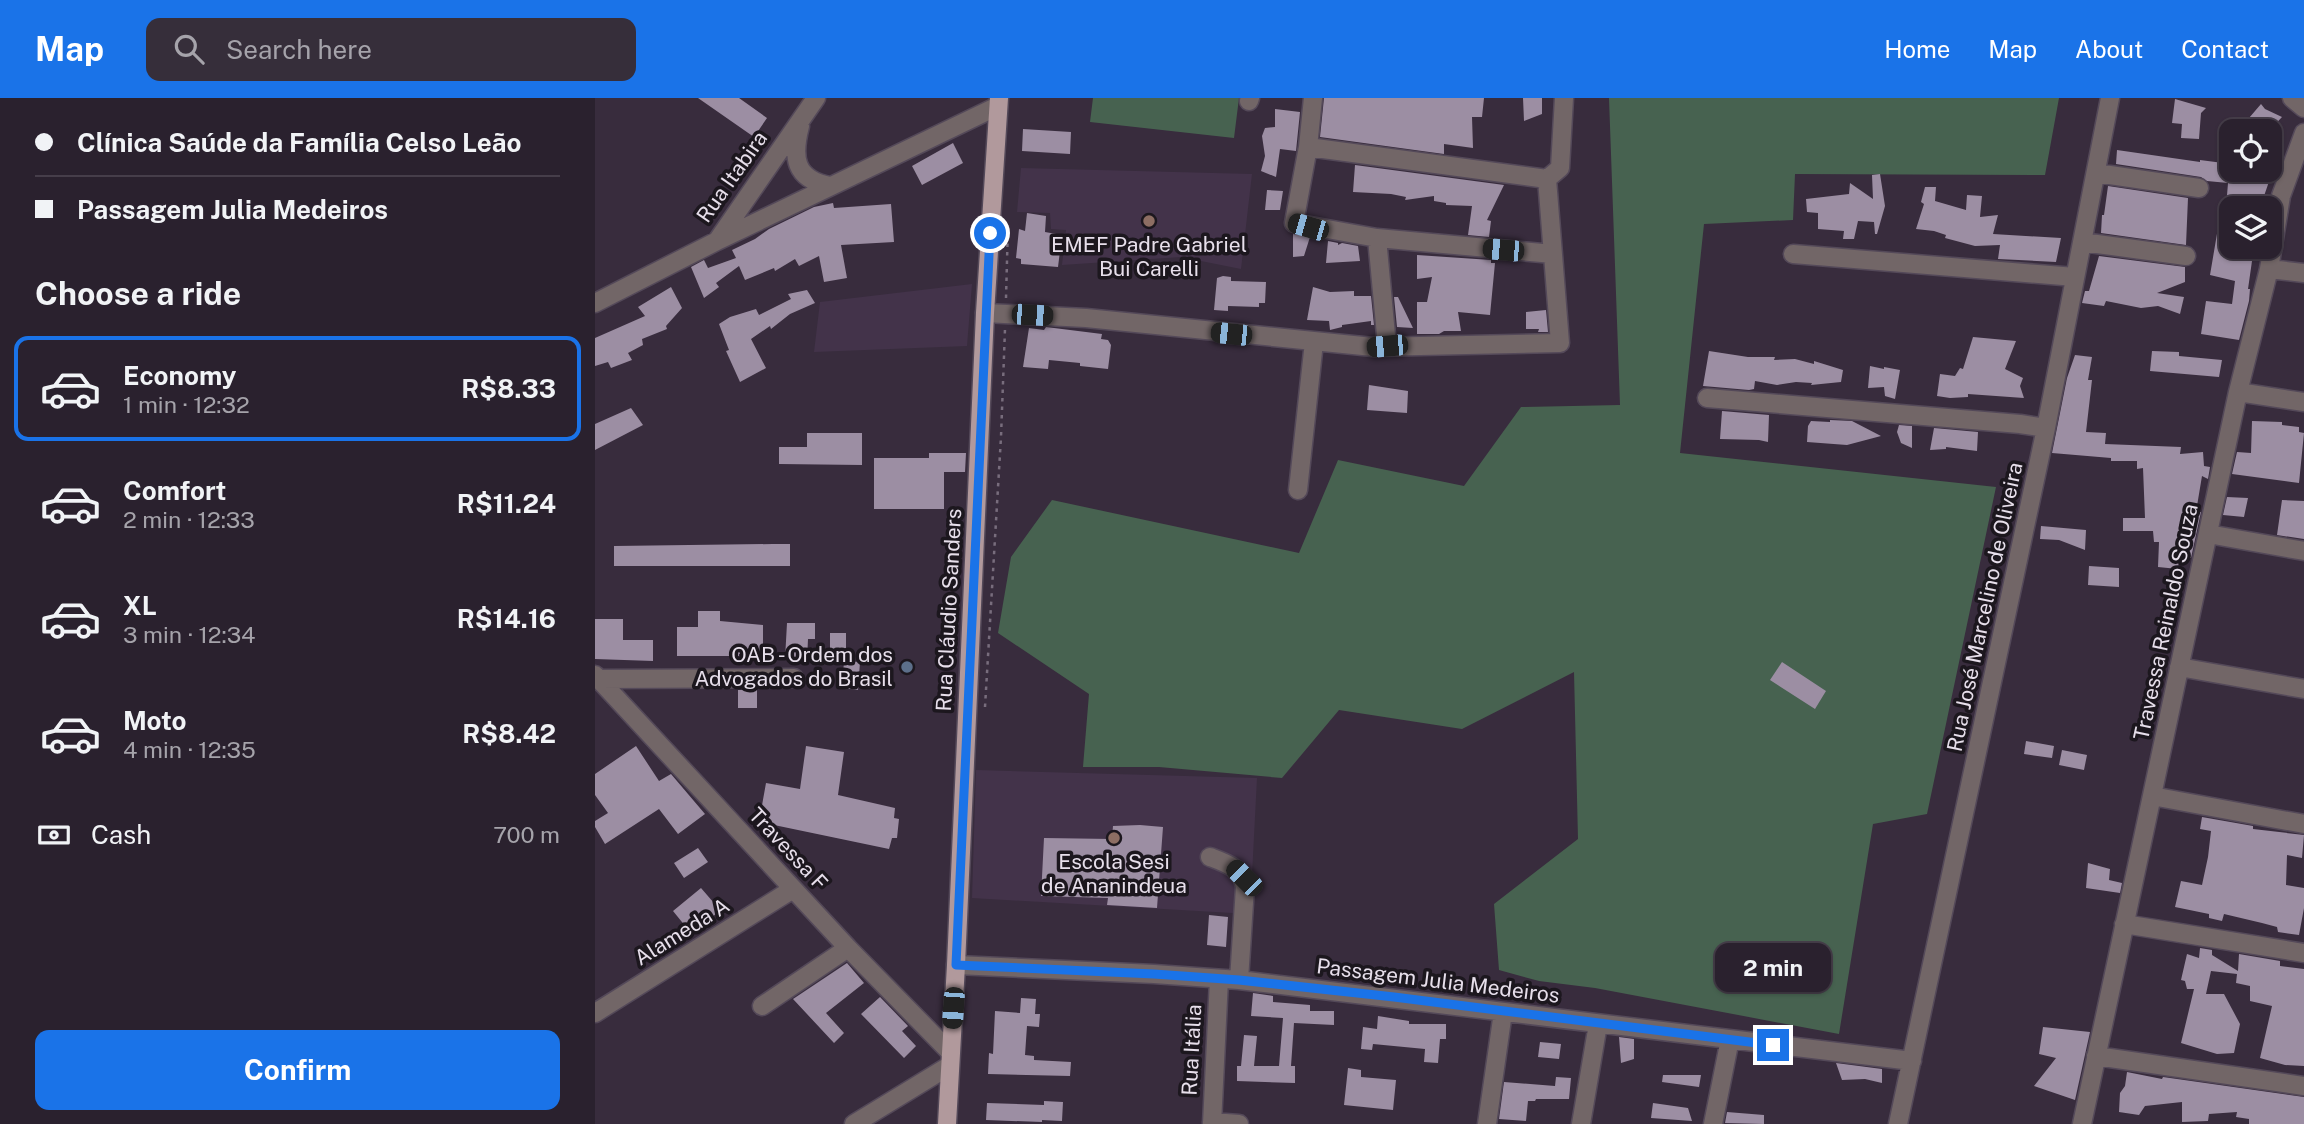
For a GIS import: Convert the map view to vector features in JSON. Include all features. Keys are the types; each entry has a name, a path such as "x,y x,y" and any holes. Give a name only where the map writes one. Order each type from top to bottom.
{"main road":[{"name":"Rua Cláudio Sanders","path":"947,1124 985,313 998,102"}],"street":[{"name":"Rua Itabira","path":"595,303 717,241 816,98"},
{"path":"1313,98 1308,147 1294,223 1377,238 1553,254"},
{"path":"1308,147 1547,179 1560,168 1563,98"},
{"name":"Rua José Marcelino de Oliveira","path":"1898,1124 2046,428 2110,98"},
{"path":"2292,98 2304,108"},
{"path":"717,241 998,102"},
{"path":"801,119 795,144 796,159 802,173 815,183 830,186"},
{"name":"Travessa Reinaldo Souza","path":"2082,1124 2238,392 2269,269 2281,196 2304,132"},
{"path":"2096,173 2199,188"},
{"path":"985,313 1086,318 1373,347 1560,343 1547,179"},
{"path":"1377,238 1387,346"},
{"path":"2082,243 2186,256"},
{"path":"1793,254 2075,277"},
{"path":"2269,269 2304,273"},
{"path":"1298,490 1314,342"},
{"path":"2238,392 2304,402"},
{"path":"1706,398 2007,422 2046,428"},
{"path":"2208,534 2304,551"},
{"path":"2179,667 2304,689"},
{"path":"597,677 794,678"},
{"name":"Travessa F","path":"597,677 950,1059"},
{"path":"2152,796 2304,824"},
{"path":"1210,857 1231,865 1244,878 1239,980"},
{"name":"Alameda A","path":"595,1013 793,889"},
{"path":"2124,924 2304,953"},
{"path":"762,1006 848,948"},
{"name":"Passagem Julia Medeiros","path":"956,965 1239,980 1912,1061"},
{"name":"Rua Itália","path":"1212,1123 1219,979"},
{"path":"1487,1124 1503,1012"},
{"path":"1581,1124 1598,1024"},
{"path":"1713,1124 1730,1039"},
{"path":"2096,1056 2304,1086"},
{"path":"854,1124 950,1059"},
{"path":"1212,1123 1238,1124"}],"path":[{"path":"984,716 1001,437 1009,213"}],"shaded area":[{"name":"EMEF Padre Gabriel Bui Carelli","path":"1021,168 1252,174 1241,269 1181,257 1062,265 1066,230 1051,229 1050,213 1017,212"},
{"path":"972,284 967,346 814,352 820,302"},
{"name":"Escola Sesi de Ananindeua","path":"976,770 1257,778 1250,914 972,898"}],"green space":[{"path":"1093,98 1239,98 1234,138 1090,122"},
{"path":"1609,98 2059,98 2045,175 1795,174 1793,220 1704,224 1680,453 1996,487 1927,814 1873,824 1839,1034 1595,988 1539,981 1499,970 1494,904 1578,839 1574,672 1462,729 1339,710 1282,778 1159,767 1083,767 1089,694 998,633 1011,557 1052,500 1299,553 1338,460 1464,486 1521,407 1620,405"}],"building":[{"path":"698,98 739,98 767,118 754,137"},
{"path":"1324,98 1484,98 1482,117 1472,117 1473,148 1444,144 1444,154 1320,137"},
{"path":"1523,98 1542,98 1542,114 1524,121"},
{"path":"2175,99 2206,108 2201,113 2199,139 2181,138 2182,124 2172,123"},
{"path":"2261,104 2265,109 2282,117 2280,119 2248,119"},
{"path":"1275,109 1300,112 1296,151 1280,149 1276,177 1261,171 1265,156 1262,136 1265,128 1275,127"},
{"path":"1023,129 1071,132 1070,154 1022,151"},
{"path":"953,143 963,163 922,185 912,166"},
{"path":"2117,150 2219,162 2219,182 2269,182 2264,196 2227,196 2228,183 2207,181 2201,177 2116,164"},
{"path":"1355,165 1504,185 1487,220 1491,221 1489,237 1468,235 1472,206 1446,205 1434,201 1434,196 1405,200 1406,197 1391,194 1353,192"},
{"path":"1880,174 1885,206 1877,234 1874,222 1858,221 1854,239 1843,239 1844,231 1818,229 1818,213 1807,212 1806,199 1849,194 1850,183 1873,199 1872,175"},
{"path":"2108,186 2188,198 2186,245 2101,233"},
{"path":"1925,187 1936,187 1935,201 1966,210 1967,195 1982,196 1980,217 1998,215 1993,234 2061,238 2056,262 1998,259 2000,245 1975,246 1945,238 1946,235 1934,231 1916,229 1924,204 1921,202"},
{"path":"1267,190 1283,191 1280,210 1265,210"},
{"path":"833,203 834,208 891,204 894,242 841,245 847,278 824,282 819,256 799,266 795,259 775,271 774,268 745,280 739,266 716,283 719,287 704,298 691,267 704,260 708,268 736,258 732,250 769,229 814,207"},
{"path":"1027,213 1046,216 1045,232 1062,235 1058,267 1021,264 1021,259 1016,258 1019,229 1025,231"},
{"path":"2219,222 2219,259 2252,259 2249,301 2239,340 2201,334 2206,301 2232,304 2235,281 2210,275"},
{"path":"1293,234 1310,237 1304,256 1293,257"},
{"path":"1328,241 1338,245 1342,243 1358,246 1360,261 1326,263"},
{"path":"1417,255 1491,260 1491,263 1495,263 1490,315 1458,312 1461,331 1417,334 1417,302 1427,302 1432,277 1417,279"},
{"path":"2099,256 2185,267 2185,282 2157,293 2184,297 2180,314 2158,306 2141,308 2106,301 2104,306 2082,303 2085,291 2089,291"},
{"path":"1231,277 1231,281 1266,282 1265,303 1259,303 1259,307 1228,306 1228,311 1214,310 1217,278"},
{"path":"671,287 682,308 666,326 667,329 642,339 643,345 628,353 632,360 611,368 608,362 595,366 595,338 645,316 638,307"},
{"path":"1313,287 1330,292 1354,291 1354,296 1371,296 1374,325 1371,325 1371,321 1342,325 1330,330 1329,321 1307,320"},
{"path":"807,290 815,303 790,314 771,329 770,326 751,339 766,368 740,382 726,351 729,350 719,324 730,317 756,309 759,315 791,299 788,294"},
{"path":"1394,297 1398,297 1413,328 1397,327"},
{"path":"1546,310 1548,332 1526,329 1526,312"},
{"path":"1046,327 1102,334 1101,339 1108,340 1111,345 1108,369 1049,360 1048,369 1023,367 1029,328 1044,330"},
{"path":"1973,337 2016,341 2005,369 2023,378 2020,386 2024,398 1968,394 1968,397 1937,396 1940,374 1955,376 1960,368 1963,369"},
{"path":"1709,351 1748,357 1775,357 1774,360 1795,359 1814,364 1814,361 1843,370 1841,382 1811,385 1812,383 1796,382 1777,385 1755,381 1754,389 1749,390 1703,386"},
{"path":"2152,351 2179,352 2179,356 2222,360 2219,377 2150,371"},
{"path":"2075,355 2092,357 2088,380 2092,380 2086,432 2106,433 2105,444 2181,447 2180,454 2203,452 2204,466 2210,467 2208,479 2202,476 2196,512 2201,512 2191,558 2179,558 2178,569 2158,567 2159,542 2154,542 2153,531 2123,531 2123,518 2145,518 2143,468 2137,469 2137,461 2111,461 2111,458 2052,453 2067,378"},
{"path":"1870,366 1900,370 1895,399 1885,396 1884,387 1868,388"},
{"path":"1369,385 1408,391 1407,413 1367,410"},
{"path":"631,408 643,425 595,450 595,424"},
{"path":"1722,411 1769,415 1768,442 1720,439"},
{"path":"1811,421 1852,421 1881,436 1847,445 1807,442"},
{"path":"2252,421 2282,422 2282,425 2299,427 2299,432 2304,433 2299,483 2232,474 2237,452 2251,453"},
{"path":"1899,425 1912,426 1912,448 1901,443 1897,432"},
{"path":"1934,428 1978,432 1977,451 1946,447 1930,450"},
{"path":"807,433 862,433 862,465 779,464 779,447 807,447"},
{"path":"929,453 966,453 965,472 944,472 944,509 874,509 874,458 929,458"},
{"path":"2227,497 2248,498 2244,517 2223,515"},
{"path":"2282,500 2304,501 2304,539 2277,535"},
{"path":"2041,526 2086,530 2085,550 2059,540 2040,539"},
{"path":"790,544 790,566 614,566 614,546"},
{"path":"2089,566 2119,568 2119,587 2088,585"},
{"path":"698,611 720,611 720,621 763,625 763,654 677,656 677,627 698,627"},
{"path":"595,619 623,619 623,640 653,640 653,661 595,659"},
{"path":"787,623 815,623 815,639 808,639 807,661 785,659"},
{"path":"830,633 846,633 846,656 830,656"},
{"path":"844,661 860,662 858,690 842,688"},
{"path":"1782,662 1826,691 1815,709 1770,680"},
{"path":"738,690 757,690 757,708 738,708"},
{"path":"2026,741 2054,746 2052,758 2024,754"},
{"path":"636,746 659,781 671,774 705,814 678,834 659,809 605,844 595,827 595,821 608,813 595,795 595,774"},
{"path":"806,746 844,752 838,795 895,808 894,818 899,819 897,838 892,838 889,849 759,822 766,783 800,789"},
{"path":"2062,750 2087,755 2084,770 2059,765"},
{"path":"2202,817 2253,826 2253,829 2304,835 2302,858 2287,855 2286,885 2304,888 2304,908 2299,935 2278,932 2277,927 2224,914 2222,921 2209,918 2209,914 2175,907 2181,881 2202,885 2211,831 2200,829"},
{"path":"1113,826 1163,827 1157,908 1107,905 1108,898 1041,896 1044,838 1112,839"},
{"path":"698,848 708,862 684,878 674,863"},
{"path":"2088,863 2110,869 2109,880 2122,883 2120,893 2086,888"},
{"path":"701,888 720,910 708,921 702,914 686,927 673,911"},
{"path":"1209,915 1228,917 1226,947 1207,945"},
{"path":"2200,948 2212,950 2212,955 2238,971 2239,954 2280,961 2280,966 2304,969 2304,1066 2285,1065 2260,1058 2272,1006 2250,1001 2250,986 2236,983 2237,974 2211,971 2206,994 2224,994 2240,1024 2234,1053 2217,1054 2181,1043 2194,989 2187,989 2185,981 2181,980 2187,954 2199,958"},
{"path":"847,963 864,983 826,1013 844,1033 834,1043 793,999"},
{"path":"1253,993 1273,996 1273,1002 1310,1005 1310,1011 1334,1011 1334,1025 1294,1023 1291,1066 1295,1066 1295,1083 1237,1081 1237,1066 1241,1066 1244,1035 1257,1036 1254,1066 1279,1066 1283,1018 1251,1016"},
{"path":"880,997 908,1026 902,1031 916,1046 904,1058 861,1014"},
{"path":"1021,998 1036,999 1035,1014 1040,1014 1039,1027 1027,1026 1025,1055 1034,1056 1034,1060 1071,1062 1070,1076 988,1074 989,1053 993,1054 995,1011 1020,1013"},
{"path":"1378,1016 1409,1021 1409,1024 1446,1024 1446,1039 1440,1039 1438,1063 1424,1062 1425,1049 1373,1044 1372,1050 1361,1049 1363,1027 1377,1029"},
{"path":"2043,1027 2090,1032 2075,1100 2034,1086 2056,1058 2039,1054"},
{"path":"1619,1037 1634,1039 1634,1059 1621,1063"},
{"path":"1540,1042 1561,1044 1559,1059 1538,1057"},
{"path":"1836,1063 1882,1069 1882,1083 1865,1079 1842,1080"},
{"path":"1348,1068 1361,1070 1361,1077 1396,1080 1393,1110 1344,1105"},
{"path":"2127,1072 2304,1097 2304,1124 2249,1124 2249,1119 2236,1117 2237,1112 2209,1114 2208,1121 2182,1122 2182,1102 2145,1106 2139,1115 2119,1112 2120,1093 2125,1086"},
{"path":"1663,1075 1701,1075 1699,1087 1662,1082"},
{"path":"1556,1077 1571,1078 1569,1099 1528,1101 1526,1121 1499,1119 1504,1082 1555,1086"},
{"path":"1044,1101 1063,1102 1062,1121 986,1120 987,1103 1044,1105"},
{"path":"1653,1103 1688,1108 1692,1121 1651,1118"},
{"path":"1727,1112 1764,1115 1764,1124 1725,1123"}],"place":[{"name":"EMEF Padre Gabriel Bui Carelli","path":"1149,221"},
{"name":"OAB - Ordem dos Advogados do Brasil","path":"907,667"},
{"name":"Escola Sesi de Ananindeua","path":"1114,838"}],"route":[{"path":"990,233 956,965 1239,980 1773,1045"}]}
